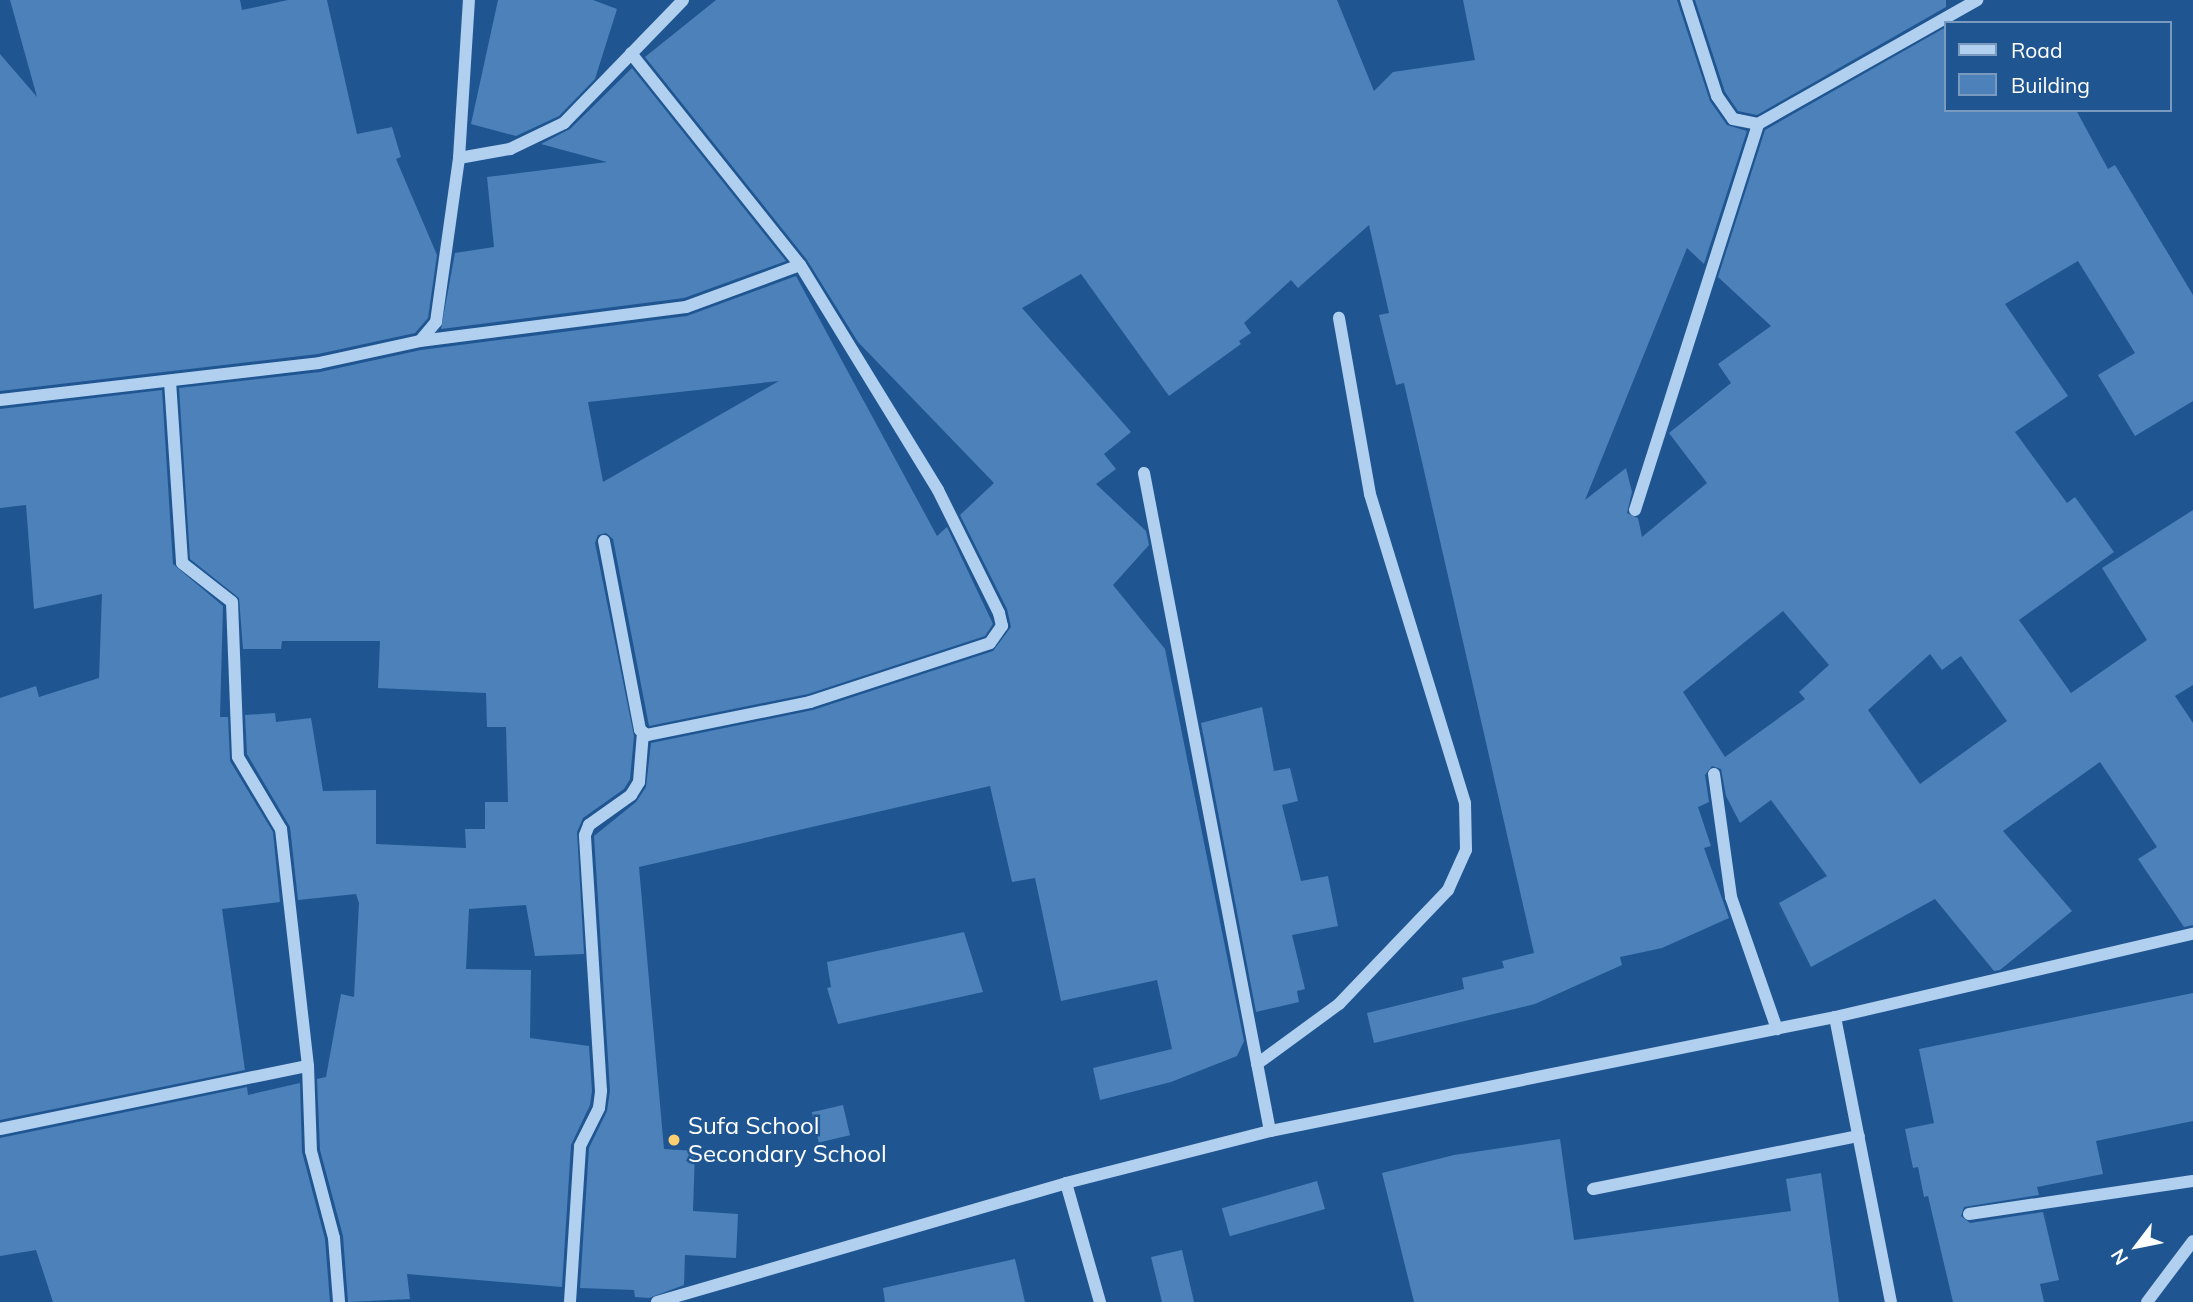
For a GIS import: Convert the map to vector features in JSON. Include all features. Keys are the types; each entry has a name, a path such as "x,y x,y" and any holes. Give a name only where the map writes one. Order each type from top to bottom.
{"street":[{"path":"420,341 436,322 460,158 469,0"},
{"path":"460,158 510,149 564,122 683,0"},
{"path":"1686,0 1717,96 1733,119 1758,124 1977,0"},
{"path":"631,53 800,265 938,489 1002,626 990,643 810,702 643,732"},
{"path":"1635,510 1758,124"},
{"path":"0,400 320,363 420,341 686,307 800,265"},
{"path":"1257,1064 1339,1004 1448,890 1466,850 1465,803 1370,494 1339,318"},
{"path":"170,381 182,563 232,602 238,757 281,828 308,1066 311,1151 334,1238 339,1302"},
{"path":"1144,473 1270,1131"},
{"path":"570,1302 580,1146 599,1108 601,1091 585,835 589,825 631,795 639,782 643,732 604,541"},
{"path":"1714,774 1731,897 1777,1029"},
{"path":"657,1302 1066,1183 1270,1131 1835,1017 2193,934"},
{"path":"1835,1017 1891,1302"},
{"path":"0,1129 308,1066"},
{"path":"1593,1189 1859,1136"},
{"path":"1969,1214 2193,1181"},
{"path":"1066,1183 1100,1302"},
{"path":"2147,1302 2193,1241"}],"building":[{"path":"10,0 240,0 242,10 288,0 327,0 357,134 392,127 401,157 396,159 437,255 428,318 415,333 318,354 0,391 0,54 37,97"},
{"path":"498,0 593,0 617,9 595,79 559,116 516,136 471,124"},
{"path":"716,0 1337,0 1374,91 1393,72 1475,60 1463,0 1677,0 1710,101 1727,125 1747,131 1704,264 1687,248 1585,500 1626,468 1632,492 1627,513 1638,518 1642,537 1707,483 1669,433 1731,383 1718,364 1771,326 1718,277 1765,130 1944,28 1944,112 2077,112 2108,169 2115,165 2193,295 2193,401 2135,436 2098,375 2135,353 2078,261 2005,304 2068,396 2015,432 2067,503 2075,497 2114,552 2019,620 2071,693 2147,640 2102,568 2193,510 2193,685 2175,696 2193,723 2193,925 2184,927 2138,859 2157,847 2100,762 2003,831 2072,911 2000,970 1994,971 1935,899 1811,967 1779,903 1827,876 1771,800 1740,823 1726,796 1721,769 1712,766 1705,775 1709,802 1698,807 1711,846 1704,848 1729,918 1662,948 1620,957 1622,965 1535,1004 1374,1043 1367,1013 1464,989 1462,978 1504,968 1502,961 1534,953 1404,383 1396,385 1379,315 1389,313 1369,225 1298,288 1291,280 1244,323 1251,333 1239,341 1241,344 1169,396 1081,274 1022,308 1131,432 1104,454 1116,469 1096,484 1146,531 1149,545 1113,585 1165,649 1244,1041 1237,1056 1171,1082 1100,1100 1093,1068 1172,1049 1157,980 1061,1001 1035,878 1012,882 990,786 639,867 664,1149 695,1151 693,1211 738,1214 736,1258 685,1255 684,1285 649,1298 635,1297 634,1290 580,1288 589,1148 607,1111 610,1091 594,836 636,802 646,787 651,743 813,710 993,651 1011,627 1007,609 960,515 994,483 858,342 807,260 645,57","holes":["1783,611 1829,665 1799,692 1805,699 1725,757 1683,692","1930,654 1942,670 1961,656 2007,721 1920,784 1868,710"]},
{"path":"1695,0 1946,0 1946,7 1757,115 1738,111 1725,92"},
{"path":"632,68 786,261 684,298 441,329 455,253 494,247 487,177 607,162 541,144 570,129"},
{"path":"796,276 937,536 947,527 993,624 985,636 808,694 649,726 613,539 606,533 598,535 595,543 634,736 630,779 624,789 583,818 577,832 584,954 535,956 526,905 469,909 466,969 531,970 530,1038 589,1046 592,1091 590,1105 571,1145 562,1287 407,1274 410,1299 348,1302 343,1236 320,1150 317,1079 326,1077 341,994 354,997 359,903 356,894 298,900 290,827 247,754 245,715 275,713 276,722 311,718 323,791 376,790 376,844 466,848 465,829 485,829 485,802 508,802 506,727 487,727 486,693 378,688 380,641 282,641 281,649 243,649 239,598 190,559 179,388 320,372 421,350 687,316","holes":["779,381 603,482 588,402"]},
{"path":"162,390 173,564 223,606 220,717 228,717 230,761 273,832 280,902 222,909 245,1070 0,1120 0,698 36,686 39,697 99,678 102,594 34,609 26,505 0,508 0,409"},
{"path":"1262,707 1274,771 1290,768 1298,801 1282,805 1301,881 1328,876 1338,926 1292,935 1305,989 1297,991 1299,1002 1256,1012 1201,723"},
{"path":"964,932 983,992 838,1024 827,988 831,987 827,962"},
{"path":"2193,993 2193,1121 2096,1141 2103,1174 2037,1187 2039,1195 1964,1207 1961,1216 1970,1223 2043,1212 2059,1280 2040,1284 2044,1302 1953,1302 1928,1196 1924,1197 1918,1167 1913,1168 1905,1129 1934,1123 1919,1049"},
{"path":"300,1083 302,1152 325,1239 330,1302 53,1302 36,1250 0,1256 0,1138 247,1087 248,1095"},
{"path":"843,1105 850,1135 819,1142 812,1112"},
{"path":"1560,1139 1574,1240 1791,1211 1786,1179 1821,1173 1839,1302 1414,1302 1382,1173 1454,1155"},
{"path":"1317,1181 1325,1209 1230,1236 1222,1208"},
{"path":"1182,1250 1194,1302 1162,1302 1151,1257"},
{"path":"1015,1259 1025,1302 885,1302 883,1288"}],"place":[{"name":"Sufa School Secondary School","path":"674,1140"}]}
